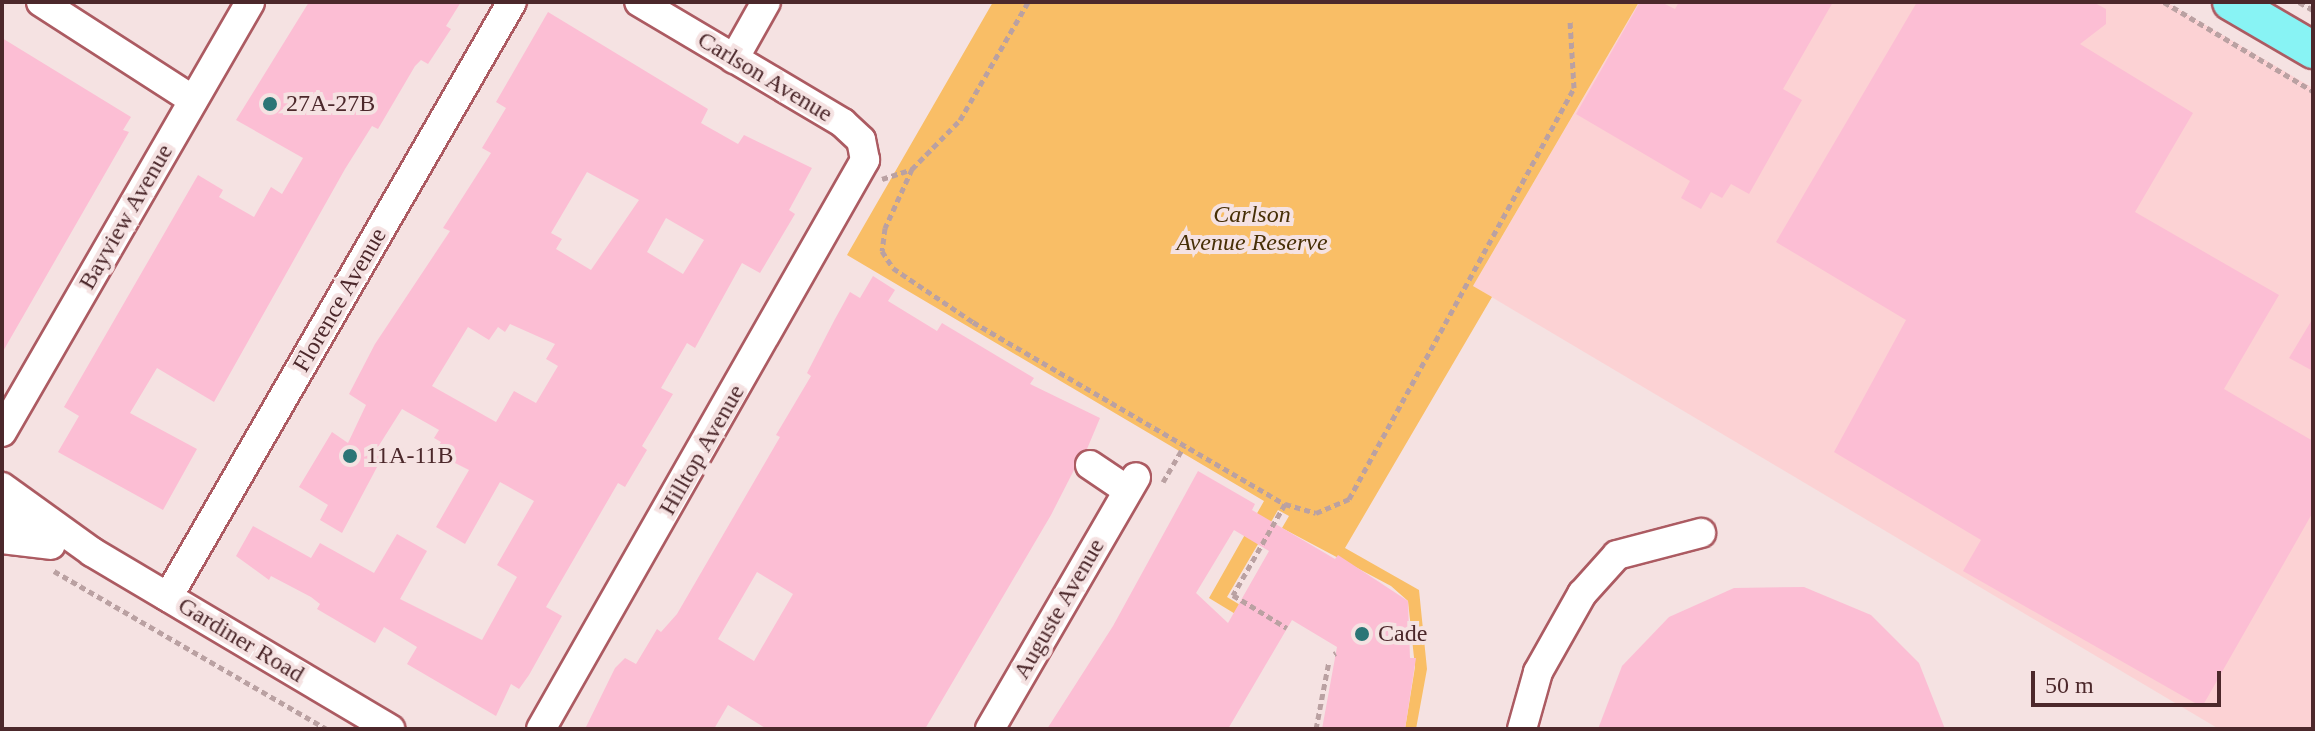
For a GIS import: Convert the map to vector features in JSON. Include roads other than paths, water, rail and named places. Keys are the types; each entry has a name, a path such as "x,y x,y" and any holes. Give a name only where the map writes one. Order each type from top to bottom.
{"main road":[{"path":"2231,2 2313,50"}],"street":[{"path":"41,2 197,94"},
{"name":"Bayview Avenue","path":"6,416 250,2"},
{"name":"Florence Avenue","path":"168,597 512,2"},
{"name":"Carlson Avenue","path":"639,2 854,133 864,148 862,171"},
{"path":"734,59 766,2"},
{"name":"Hilltop Avenue","path":"541,729 862,171"},
{"name":"Auguste Avenue","path":"990,729 1132,483 1090,465"},
{"name":"Gardiner Road","path":"2,487 92,552 388,728"},
{"name":"Gardiner Road","path":"2,511 92,552"},
{"path":"1522,729 1538,672 1582,594 1617,555 1701,533"},
{"name":"Gardiner Road","path":"2,539 92,552"}],"place":[{"name":"27A-27B","path":"270,104"},
{"name":"11A-11B","path":"350,456"},
{"name":"Cade","path":"1362,634"}],"park label":[{"name":"Carlson Avenue Reserve","path":"1252,229"}]}
